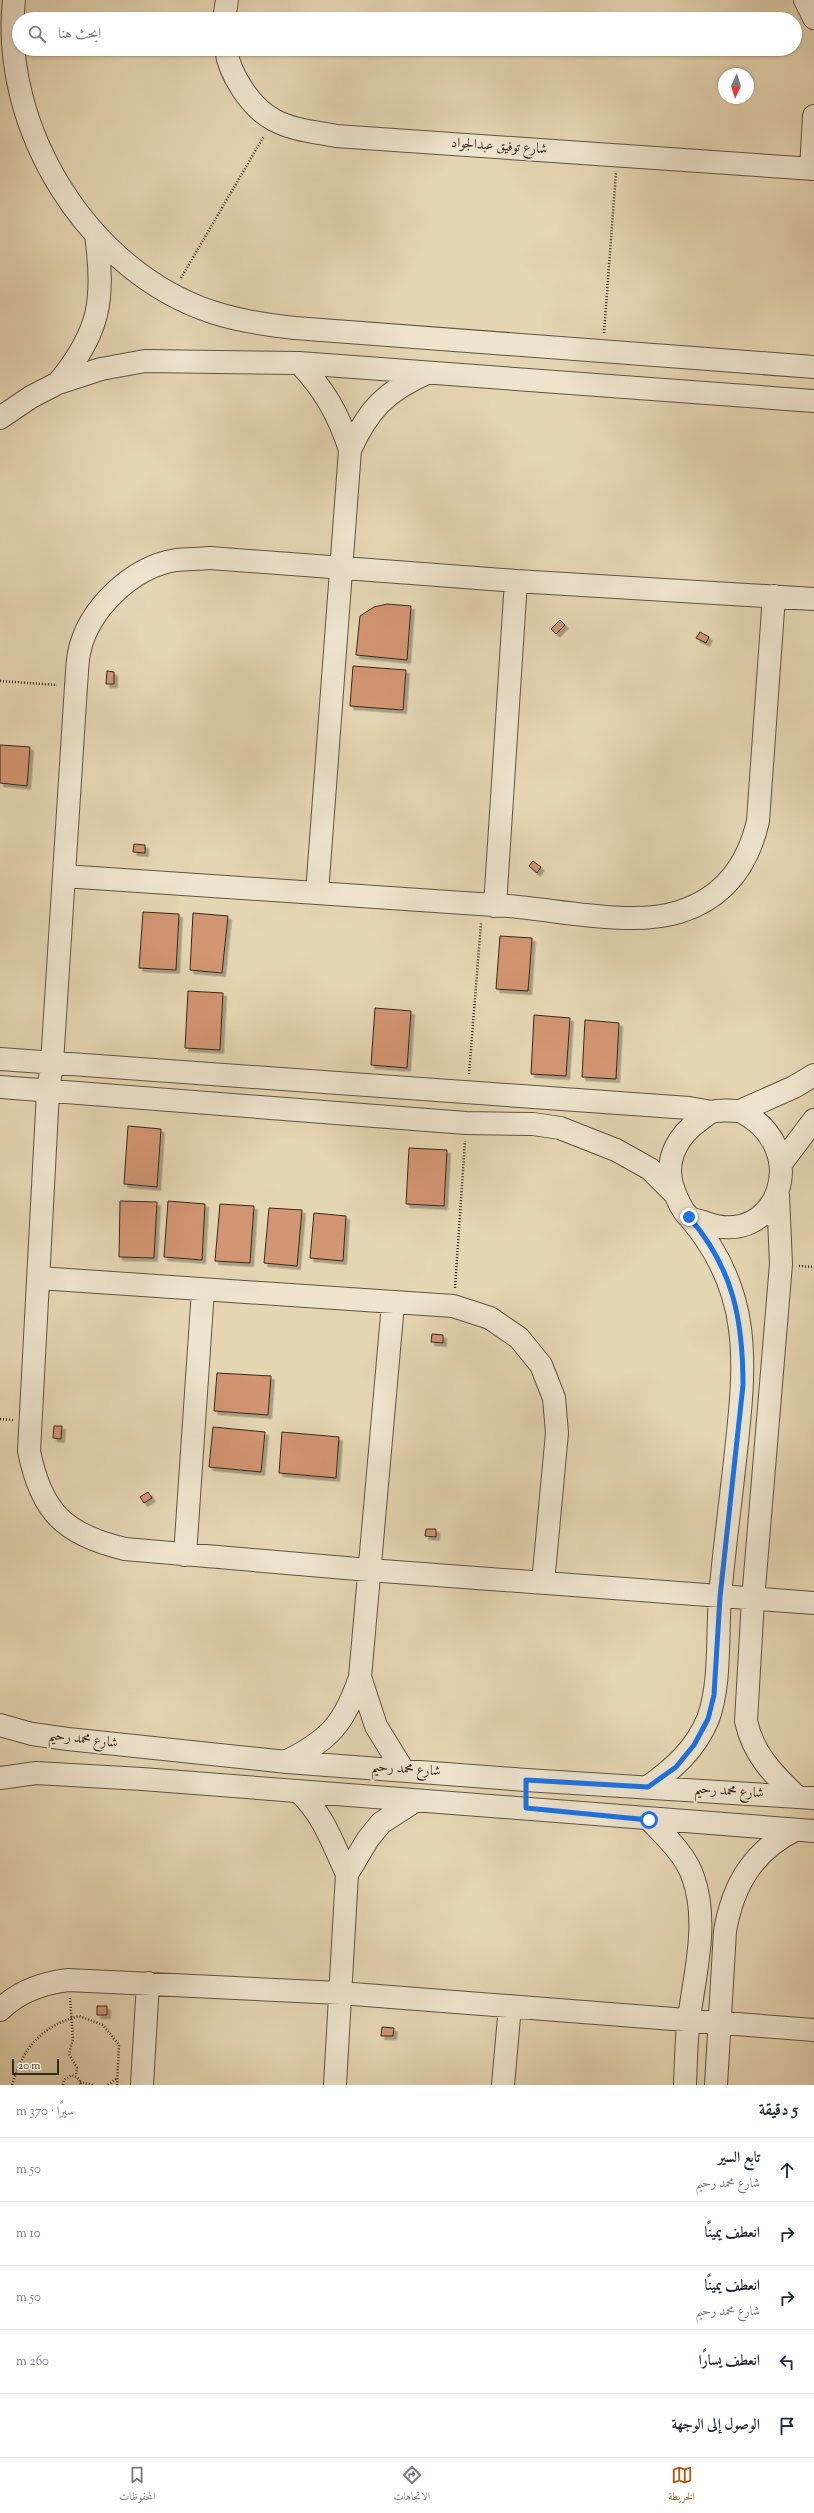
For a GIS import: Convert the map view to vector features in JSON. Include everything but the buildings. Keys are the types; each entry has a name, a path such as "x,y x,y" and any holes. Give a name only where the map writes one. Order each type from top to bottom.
{"street":[{"path":"13,12 14,0"},
{"path":"225,12 227,0"},
{"path":"804,0 814,18"},
{"path":"14,56 22,103 36,142 55,179 74,208 96,235 132,268 172,294 211,312 252,323 814,367"},
{"name":"شارع توفيق عبدالجواد","path":"227,56 228,63 246,96 273,120 336,136 813,169"},
{"path":"813,169 814,116"},
{"path":"58,383 78,359 92,330 100,299 100,268 96,235"},
{"path":"687,392 690,358"},
{"path":"0,418 31,397 58,383 101,369 146,361 299,363 814,401"},
{"path":"299,363 317,382 331,402 342,426 350,450"},
{"path":"317,893 350,450 361,424 379,402 401,384 427,372"},
{"path":"814,599 516,581 210,558 175,560 142,572 114,592 92,619 80,652 76,686 52,1063 48,1092 29,1451 35,1480 49,1507 70,1528 96,1543 125,1549 753,1600 814,1602"},
{"path":"489,905 516,581"},
{"path":"64,876 489,905 630,918 662,916 680,912 702,902 718,891 740,870 753,843 758,821 774,596"},
{"path":"0,1059 689,1108 712,1112 740,1111 794,1087 814,1075"},
{"path":"0,1087 48,1092 466,1122 533,1124 560,1128 616,1150 650,1169 675,1194 689,1217 706,1237 724,1267 734,1295 742,1335 743,1385 720,1597 714,1695 708,1719 694,1745 676,1767 648,1787"},
{"path":"689,1217 712,1225 732,1227 751,1222 767,1211 778,1195 783,1178 783,1161 777,1143 756,1119 740,1111"},
{"path":"675,1194 670,1175 672,1156 680,1138 694,1124 712,1112"},
{"path":"783,1161 814,1120"},
{"path":"778,1195 781,1264 753,1600 746,1692 746,1721 750,1738 772,1774 806,1797"},
{"path":"39,1278 393,1304 453,1306 490,1318 519,1338 541,1366 554,1398 557,1433 543,1583"},
{"path":"185,1555 203,1290"},
{"path":"287,1762 313,1748 335,1729 351,1704 360,1677 393,1304"},
{"path":"360,1677 376,1726 403,1770"},
{"name":"شارع محمد رحيم","path":"0,1725 32,1734 68,1739 287,1762 526,1780 806,1797"},
{"path":"0,1778 36,1774 526,1808 649,1820 804,1831"},
{"path":"526,1780 526,1808"},
{"path":"299,1792 312,1804 320,1816 347,1874"},
{"path":"336,2085 347,1874 368,1839 381,1823 415,1801"},
{"path":"649,1820 678,1853 693,1875 699,1900 696,1979 689,2019 685,2085"},
{"path":"716,2085 721,2021 725,1931 729,1906 748,1869 762,1852 774,1841 804,1831"},
{"path":"0,2010 20,1995 35,1988 50,1982 68,1980 340,1994 721,2021 814,2030"},
{"path":"142,2085 148,1983"},
{"path":"504,2085 510,2006"}],"path":[{"path":"172,294 273,120"},
{"path":"603,351 617,156"},
{"path":"0,681 76,686"},
{"path":"468,1092 489,905"},
{"path":"453,1306 466,1122"},
{"path":"68,1980 73,2039 69,2054 77,2068 76,2076 80,2083 93,2085"},
{"path":"12,2085 18,2067 27,2049 40,2034 71,2018 79,2016 92,2019 112,2034 119,2045 117,2085"},
{"path":"63,2085 67,2076 76,2076"},
{"path":"108,2085 118,2078"}],"route":[{"path":"649,1820 526,1808 526,1780 648,1787 676,1767 694,1745 708,1719 714,1695 720,1597 743,1385 743,1355 742,1335 734,1295 724,1267 706,1237 689,1217"}]}
